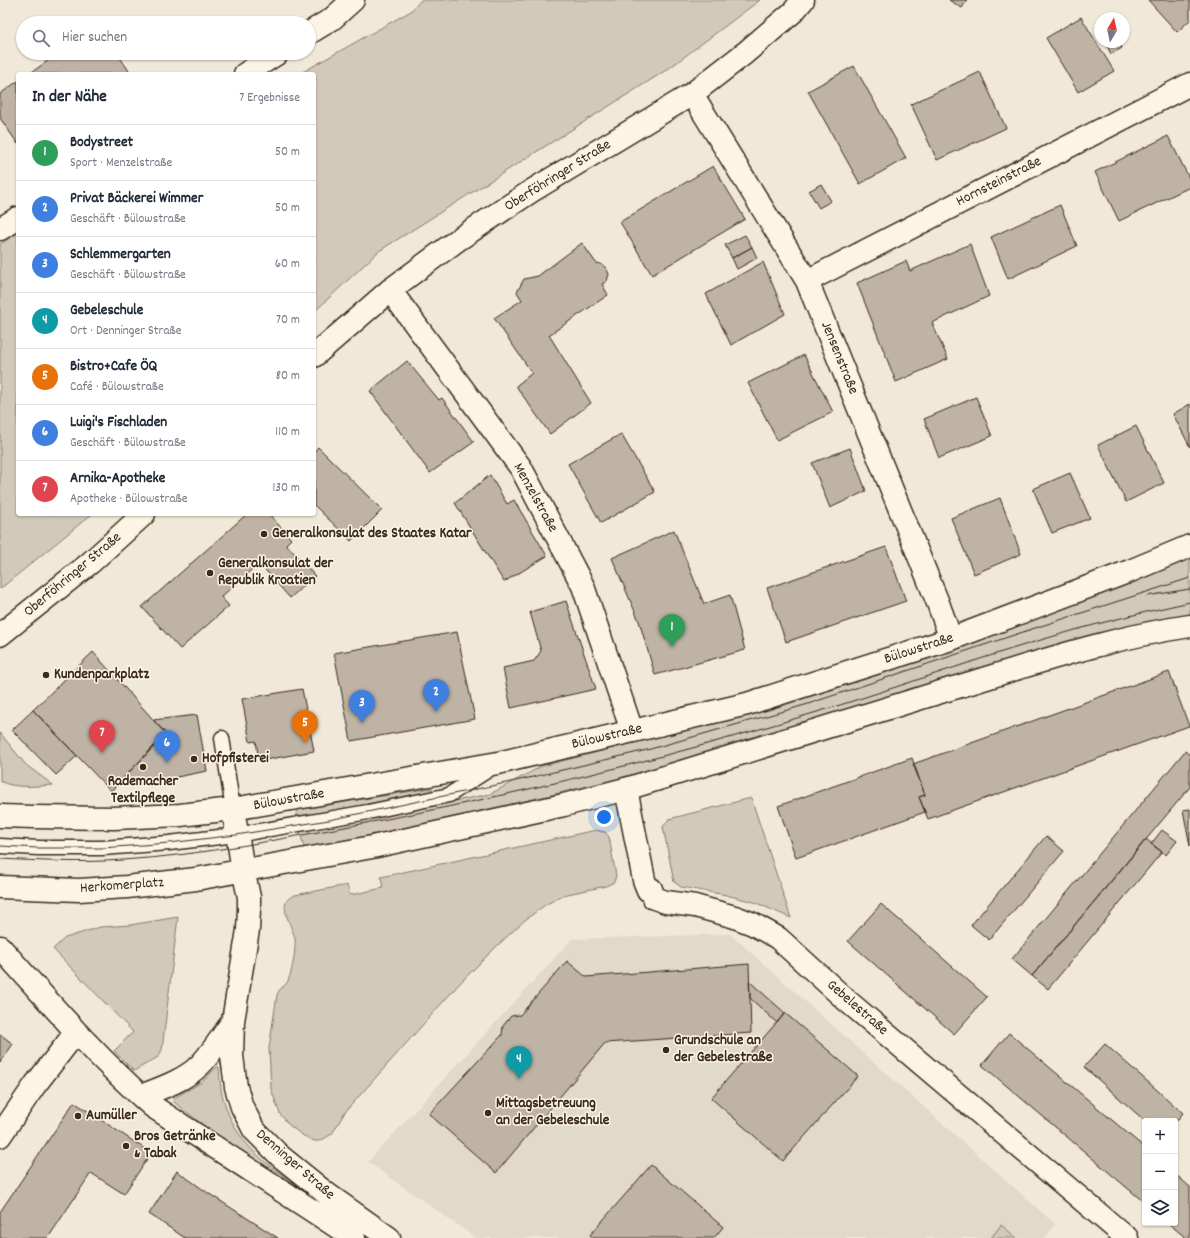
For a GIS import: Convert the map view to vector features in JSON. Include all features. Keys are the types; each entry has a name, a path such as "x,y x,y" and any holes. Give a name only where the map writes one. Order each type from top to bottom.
{"street":[{"path":"316,28 332,18 353,0"},
{"name":"Oberföhringer Straße","path":"316,354 390,290 459,239 534,190 692,94 745,53 793,12 803,0"},
{"path":"248,72 267,60"},
{"name":"Hornsteinstraße","path":"807,281 1190,84"},
{"name":"Jensenstraße","path":"692,94 711,122 807,281 938,603 951,639"},
{"path":"0,229 16,219"},
{"name":"Menzelstraße","path":"390,290 521,468 583,586 632,731"},
{"name":"Oberföhringer Straße","path":"0,635 90,563 142,516"},
{"name":"Bülowstraße","path":"0,816 34,818 134,818 180,815 233,809 498,763 747,704 951,639 1118,576 1190,546"},
{"name":"Oberföhringer Straße","path":"0,644 21,619"},
{"path":"243,870 372,847 564,805 626,789 1025,666 1120,639 1167,629 1190,626"},
{"name":"Gebelestraße","path":"626,789 644,880 648,890 651,889 654,898 666,902 695,906 735,917 753,924 778,938 857,1009 1127,1238"},
{"name":"Denninger Straße","path":"233,809 236,834 249,897 249,918 233,1021 232,1056 236,1087 242,1107 254,1130 275,1151 303,1175 389,1238"},
{"name":"Herkomerplatz","path":"0,887 79,890 127,887 196,879 243,870"},
{"path":"0,947 76,1032 35,1085 0,1136"},
{"name":"Denninger Straße","path":"141,1096 176,1081 198,1066 212,1051 233,1021"},
{"name":"Denninger Straße","path":"76,1032 152,1106 354,1238"}],"lane":[{"path":"222,738 233,809"},
{"path":"0,846 46,848 109,847 169,843 236,834 368,812 449,795 498,763"}],"shaded area":[{"path":"421,0 760,0 668,69 379,251 316,310 316,72 303,72 411,11"},
{"path":"16,234 16,516 90,516 0,589 0,244"},
{"path":"1190,553 1190,615 1134,625 1044,649 659,768 547,796 319,847 304,848 300,832 490,794 542,766 724,720 900,667 1066,608"},
{"path":"0,733 26,765 53,785 19,786 5,784 0,781"},
{"path":"432,788 432,791 297,818 296,810"},
{"path":"751,798 791,918 754,902 726,895 681,887 674,882 663,827 669,819"},
{"path":"596,830 605,832 609,837 616,876 614,882 606,886 563,895 545,905 525,920 460,983 345,1112 332,1134 320,1141 314,1141 302,1135 289,1125 280,1114 271,1089 269,1048 277,995 288,980 292,969 294,955 295,939 285,909 289,898 295,895 347,885 350,895 383,888 381,877"},
{"path":"178,917 162,1050 158,1057 134,1071 114,1051 133,1032 53,949 65,938 100,927 130,925"},
{"name":"Grundschule an der Gebelestraße","path":"730,934 1055,1224 1045,1238 476,1238 368,1162 572,939"},
{"path":"217,1067 219,1067 223,1098 230,1117 239,1133 262,1159 323,1201 320,1206 240,1154 174,1102 174,1098 202,1082"},
{"path":"1001,1225 1017,1238 991,1238"}],"building":[{"path":"949,0 967,0 962,8"},
{"path":"1148,0 1190,0 1190,20 1177,32"},
{"path":"1081,17 1094,38 1094,48 1100,48 1114,71 1078,92 1046,38"},
{"path":"1108,48 1122,48 1111,54"},
{"path":"49,60 122,60 130,72 32,72"},
{"path":"854,66 906,158 860,184 808,91"},
{"path":"980,72 1006,128 937,160 911,104"},
{"path":"16,82 16,141 0,118 0,94"},
{"path":"1168,136 1190,180 1190,187 1119,221 1095,172"},
{"path":"713,166 745,219 652,275 620,222"},
{"path":"821,184 831,201 819,208 809,191"},
{"path":"1060,205 1077,246 1008,279 991,237"},
{"path":"745,235 752,247 732,258 725,245"},
{"path":"582,243 596,263 601,264 606,268 609,274 607,281 602,284 608,295 549,335 591,403 550,434 516,386 532,373 494,318 522,300 517,292 524,279 538,276"},
{"path":"970,244 989,296 932,323 948,359 896,382 857,283 906,261 910,271"},
{"path":"752,247 757,258 737,269 732,258"},
{"path":"763,262 785,314 731,345 706,294"},
{"path":"804,355 833,412 777,440 748,383"},
{"path":"407,361 439,400 442,398 474,442 430,473 370,391"},
{"path":"976,397 992,436 939,458 924,419"},
{"path":"1190,404 1190,447 1173,414"},
{"path":"1136,426 1164,483 1126,502 1098,445"},
{"path":"621,434 655,492 601,523 568,464"},
{"path":"318,447 382,510 351,541 316,507 316,450"},
{"path":"850,448 866,491 830,508 812,463"},
{"path":"1070,473 1090,518 1052,533 1033,489"},
{"path":"490,475 507,504 514,500 547,556 504,582 455,503"},
{"path":"1000,498 1021,554 974,574 951,518"},
{"path":"245,516 271,516 291,539 286,544 315,576 290,598 259,563 221,597 229,606 180,649 142,607"},
{"path":"674,530 704,604 730,595 745,650 655,675 639,621 612,558"},
{"path":"886,547 906,601 786,642 767,588"},
{"path":"566,601 596,689 511,708 503,668 534,661 541,651 530,612"},
{"path":"457,632 475,719 351,741 334,653"},
{"path":"93,652 166,734 111,791 33,710"},
{"path":"1169,672 1189,726 928,819 919,797 925,795 913,764"},
{"path":"302,689 314,751 259,761 256,741 250,742 242,699"},
{"path":"33,710 77,756 56,775 12,730"},
{"path":"197,715 207,771 132,786 124,777 166,734 153,720"},
{"path":"1185,751 1190,755 1190,787 1032,976 1012,959"},
{"path":"912,758 925,795 919,797 925,812 796,858 778,806"},
{"path":"1190,809 1190,846 1183,810"},
{"path":"1162,830 1177,841 1166,855 1151,844"},
{"path":"1046,836 1064,851 989,940 971,925"},
{"path":"1146,839 1162,852 1048,989 1032,976"},
{"path":"881,904 987,997 954,1034 848,941"},
{"path":"567,961 586,977 749,964 751,1033 605,1043 496,1173 429,1114 502,1035 503,1026 511,1016 520,1015"},
{"path":"749,981 785,1013 777,1023 750,998"},
{"path":"785,1013 858,1076 783,1161 711,1098"},
{"path":"1009,1033 1142,1145 1142,1200 982,1065"},
{"path":"0,1034 13,1044 0,1063"},
{"path":"1105,1044 1183,1113 1178,1119 1178,1118 1142,1118 1084,1067"},
{"path":"74,1102 151,1153 124,1194 91,1173 48,1238 0,1238 0,1212"},
{"path":"651,1165 723,1227 714,1238 594,1238 590,1235"},
{"path":"177,1171 278,1238 185,1238 149,1214"},
{"path":"1178,1177 1190,1187 1190,1238 1186,1238 1172,1226 1178,1226"}],"tram line":[{"path":"0,846 38,848 102,848 169,843 236,835 329,820 520,780 647,750 805,705 1190,578"},
{"path":"1147,596 1190,589"},
{"path":"0,859 92,861 154,858 275,840 422,812 588,775 753,731 837,706 983,658 1059,635 1190,602"}],"place":[{"name":"Generalkonsulat des Staates Katar","path":"264,534"},
{"name":"Generalkonsulat der Republik Kroatien","path":"210,573"},
{"name":"Bodystreet","path":"672,647"},
{"name":"Kundenparkplatz","path":"46,675"},
{"name":"Privat Bäckerei Wimmer","path":"436,712"},
{"name":"Schlemmergarten","path":"362,723"},
{"name":"Bistro+Cafe ÖQ","path":"305,743"},
{"name":"Arnika-Apotheke","path":"102,753"},
{"name":"Hofpfisterei","path":"194,759"},
{"name":"Luigi's Fischladen","path":"167,763"},
{"name":"Rademacher Textilpflege","path":"143,767"},
{"name":"Grundschule an der Gebelestraße","path":"666,1050"},
{"name":"Gebeleschule","path":"519,1079"},
{"name":"Mittagsbetreuung an der Gebeleschule","path":"488,1113"},
{"name":"Aumüller","path":"78,1116"},
{"name":"Bros Getränke & Tabak","path":"126,1146"}]}
